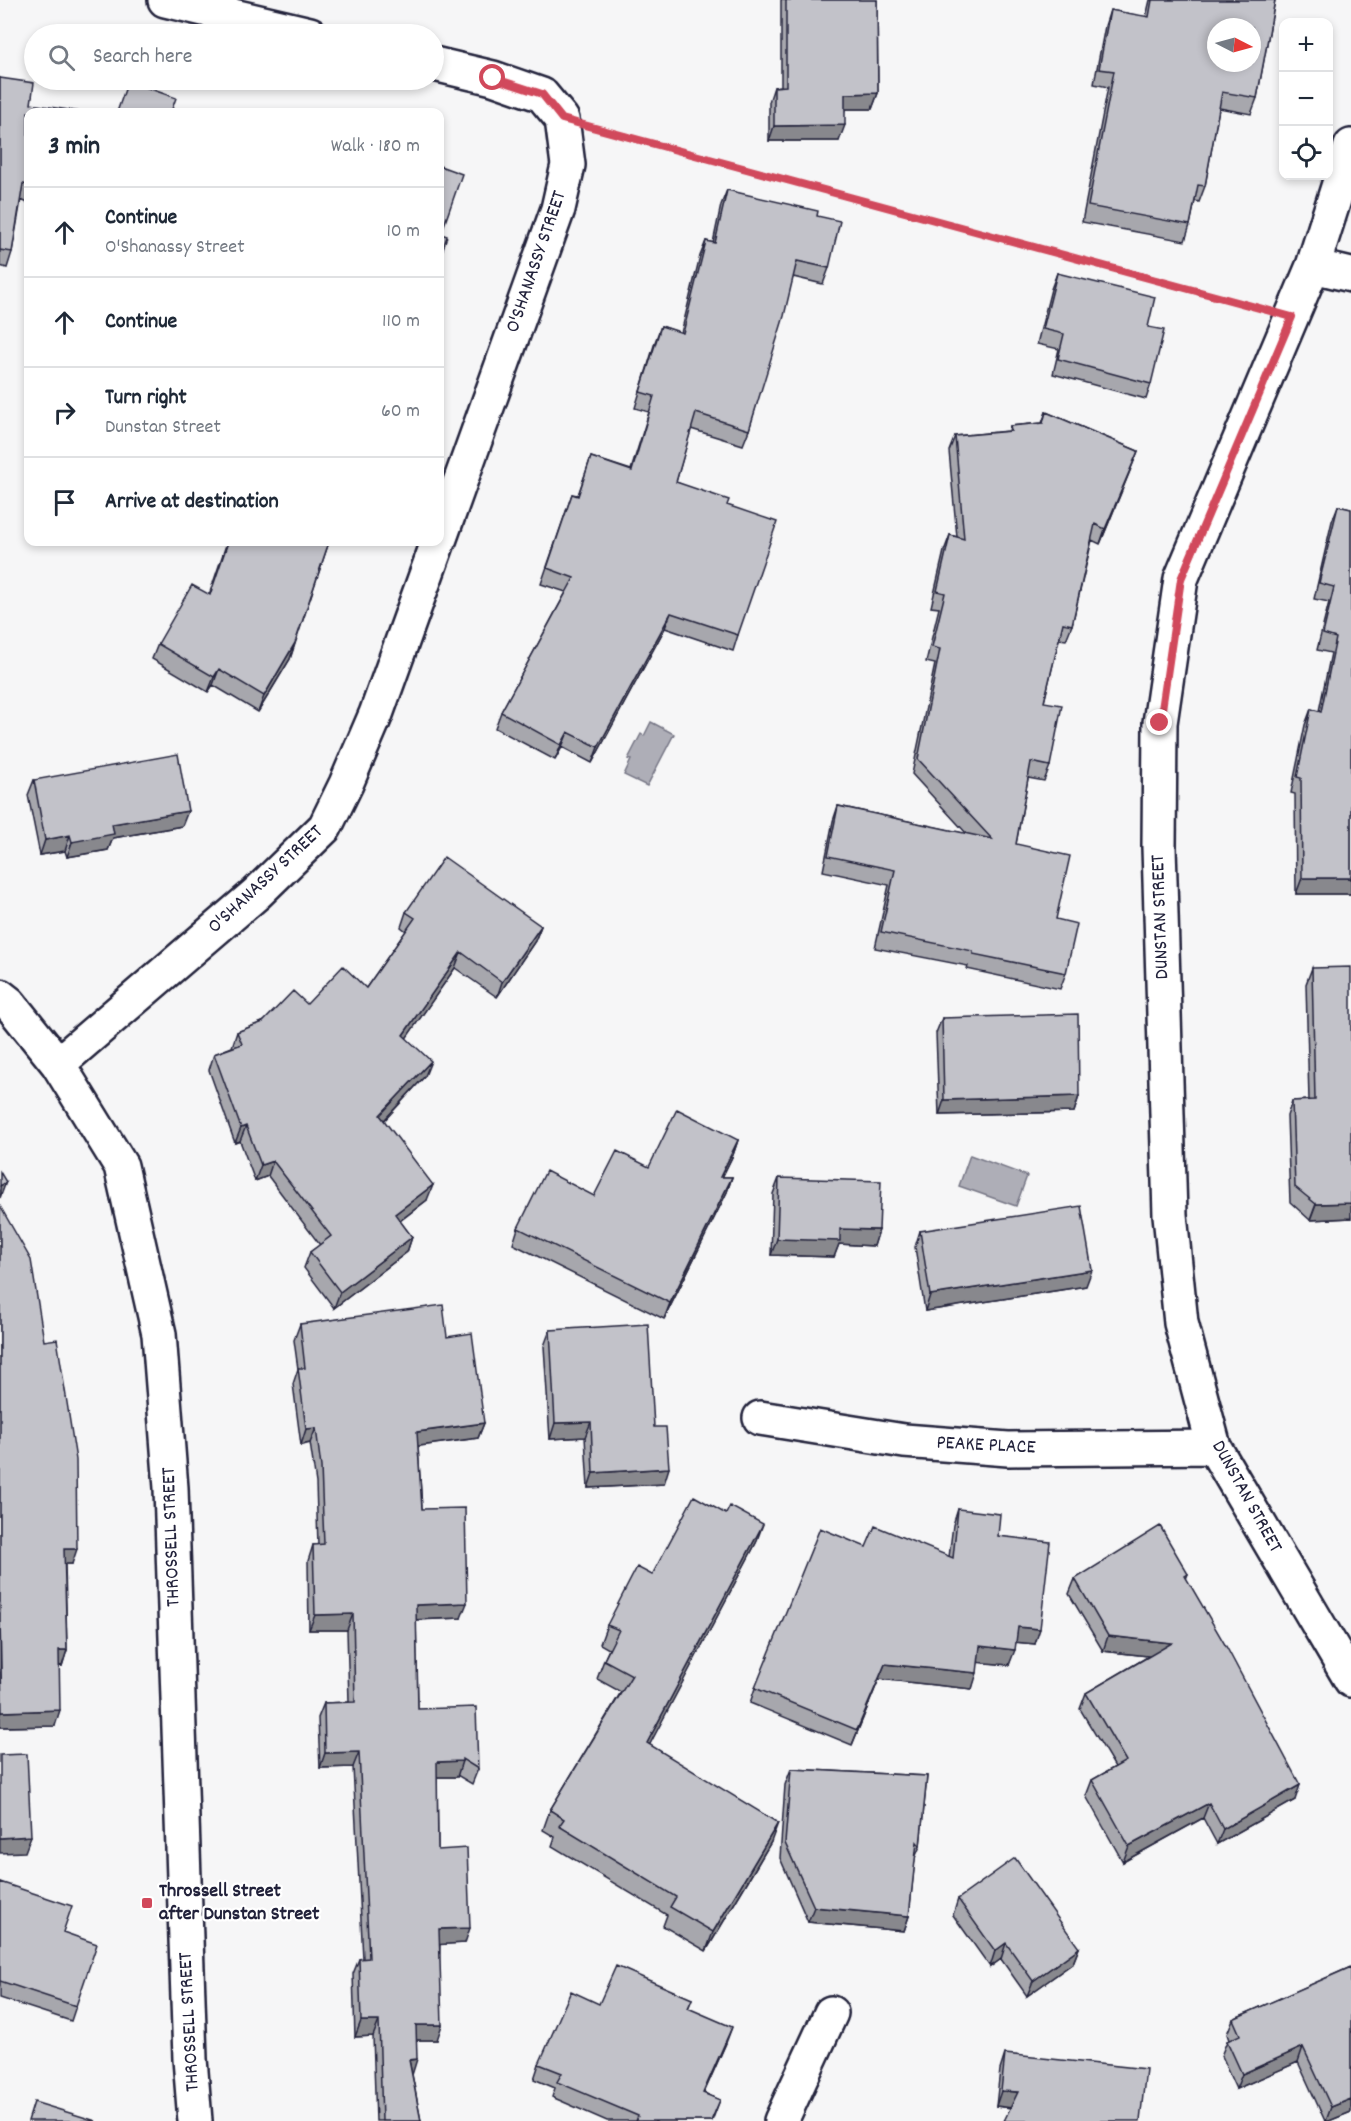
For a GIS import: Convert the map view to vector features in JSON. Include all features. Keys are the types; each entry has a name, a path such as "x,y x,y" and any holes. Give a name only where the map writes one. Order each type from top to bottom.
{"street":[{"path":"165,0 267,24"},
{"path":"444,66 493,78 542,94 562,119"},
{"name":"O'SHANASSY STREET","path":"444,526 558,209 568,165 562,119"},
{"name":"DUNSTAN STREET","path":"1351,146 1313,266 1181,579 1160,723 1159,847 1170,1215 1182,1323 1214,1447 1351,1680"},
{"path":"1313,266 1351,276"},
{"name":"O'SHANASSY STREET","path":"58,1064 256,894 325,827 376,714 437,546"},
{"name":"THROSSELL STREET","path":"0,996 9,1003 58,1064 121,1166 159,1334 171,1488 189,2059 195,2121"},
{"name":"PEAKE PLACE","path":"760,1418 904,1441 1008,1449 1214,1447"},
{"path":"781,2121 831,2013"}],"path":[{"path":"562,119 1292,317"}],"shaded area":[{"path":"651,722 674,734 647,786 624,775 631,760 628,759 641,734 644,736"},
{"path":"970,1155 1027,1176 1016,1206 959,1186"}],"building":[{"path":"786,0 877,0 878,93 845,94 845,125 774,126 774,87 786,86"},
{"path":"1152,0 1275,0 1257,98 1222,92 1205,186 1198,185 1190,225 1088,206 1114,71 1099,69 1110,10 1149,17"},
{"path":"0,78 24,82 24,90 33,90 31,104 56,108 24,108 24,184 12,252 0,250"},
{"path":"125,90 153,90 176,98 172,108 118,108"},
{"path":"444,167 462,174 444,225"},
{"path":"727,190 818,211 817,216 840,221 829,268 797,261 784,316 749,430 696,413 676,482 729,500 727,505 777,522 738,635 671,613 598,747 568,732 561,745 501,712 574,578 547,568 572,494 578,496 591,457 632,471 654,396 640,392 661,326 683,333 706,241 715,243"},
{"path":"1057,273 1155,297 1148,327 1164,330 1151,384 1058,359 1064,334 1043,329"},
{"path":"1046,412 1138,451 1105,529 1095,524 1072,625 1063,623 1044,702 1062,705 1050,766 1031,762 1016,844 1070,856 1056,919 1077,924 1066,973 881,932 895,870 828,856 838,806 992,839 918,759 940,649 932,647 945,593 937,591 950,535 964,539 955,436 1011,431 1010,426 1043,423"},
{"path":"1338,506 1351,509 1351,878 1302,878 1301,778 1297,777 1311,709 1321,712 1336,638 1323,634 1334,587 1319,583"},
{"path":"227,546 328,546 295,643 264,696 219,669 214,677 158,644 192,585 210,595"},
{"path":"178,754 188,811 112,824 114,834 72,842 70,835 45,840 34,780"},
{"path":"444,857 541,926 502,982 461,952 403,1035 431,1061 380,1115 433,1185 395,1214 412,1237 340,1292 310,1252 331,1236 273,1161 261,1165 246,1126 241,1128 214,1054 242,1044 237,1032 263,1022 293,991 307,1004 343,966 366,988 415,918 406,912"},
{"path":"1351,967 1351,1203 1316,1204 1295,1187 1292,1101 1315,1100 1312,968"},
{"path":"1078,1014 1079,1096 944,1100 942,1018"},
{"path":"677,1109 738,1140 720,1177 732,1177 670,1303 518,1228 546,1171 594,1196 617,1151 649,1167"},
{"path":"0,1172 6,1182 0,1186"},
{"path":"779,1178 881,1181 879,1230 840,1229 840,1241 777,1239"},
{"path":"0,1206 31,1260 44,1341 57,1339 76,1460 77,1549 64,1549 67,1650 59,1650 60,1710 2,1712"},
{"path":"1081,1206 1092,1270 930,1295 920,1231"},
{"path":"443,1305 447,1337 472,1333 484,1423 417,1432 422,1509 465,1508 467,1603 416,1605 418,1709 476,1707 478,1769 462,1759 462,1761 437,1762 438,1850 467,1848 470,1928 439,1929 442,2025 416,2025 417,2059 409,2060 421,2121 382,2121 379,2021 361,2021 359,1959 369,1958 359,1752 325,1753 324,1703 355,1702 353,1614 315,1615 313,1545 324,1544 321,1467 316,1428 306,1429 298,1368 305,1368 300,1324"},
{"path":"648,1324 654,1427 666,1427 669,1468 593,1473 591,1422 555,1423 550,1330"},
{"path":"694,1496 726,1514 730,1506 763,1524 647,1743 778,1823 713,1932 670,1907 676,1897 559,1826 564,1819 550,1810 632,1675 604,1660 619,1630 607,1625 637,1567 652,1575"},
{"path":"958,1509 1000,1514 998,1536 1050,1542 1040,1629 1018,1627 1015,1650 980,1646 977,1673 885,1664 857,1730 755,1688 820,1528 866,1547 875,1526 953,1558"},
{"path":"1160,1526 1188,1574 1185,1576 1227,1648 1300,1785 1223,1829 1209,1803 1129,1846 1092,1780 1126,1761 1086,1693 1172,1643 1108,1636 1075,1579"},
{"path":"27,1754 31,1836 0,1838 0,1755"},
{"path":"791,1769 927,1776 920,1846 917,1842 909,1916 814,1907 785,1843"},
{"path":"1015,1858 1079,1948 1033,1981 1006,1943 995,1951 958,1899"},
{"path":"0,1882 72,1906 63,1932 97,1944 76,2006 0,1981"},
{"path":"616,1966 692,1999 688,2008 732,2027 703,2093 720,2100 711,2121 636,2121 638,2116 557,2082 562,2073 539,2064 571,1991 599,2004"},
{"path":"1351,1967 1351,2099 1331,2107 1303,2047 1242,2074 1227,2041 1240,2035 1233,2019"},
{"path":"1005,2054 1146,2069 1140,2121 1004,2121 1018,2092 1001,2091"},
{"path":"34,2102 96,2121 28,2121"}],"place":[{"name":"Throssell Street after Dunstan Street","path":"147,1903"}],"route":[{"path":"493,78 542,94 562,119 1292,317 1181,579 1160,723"}]}
